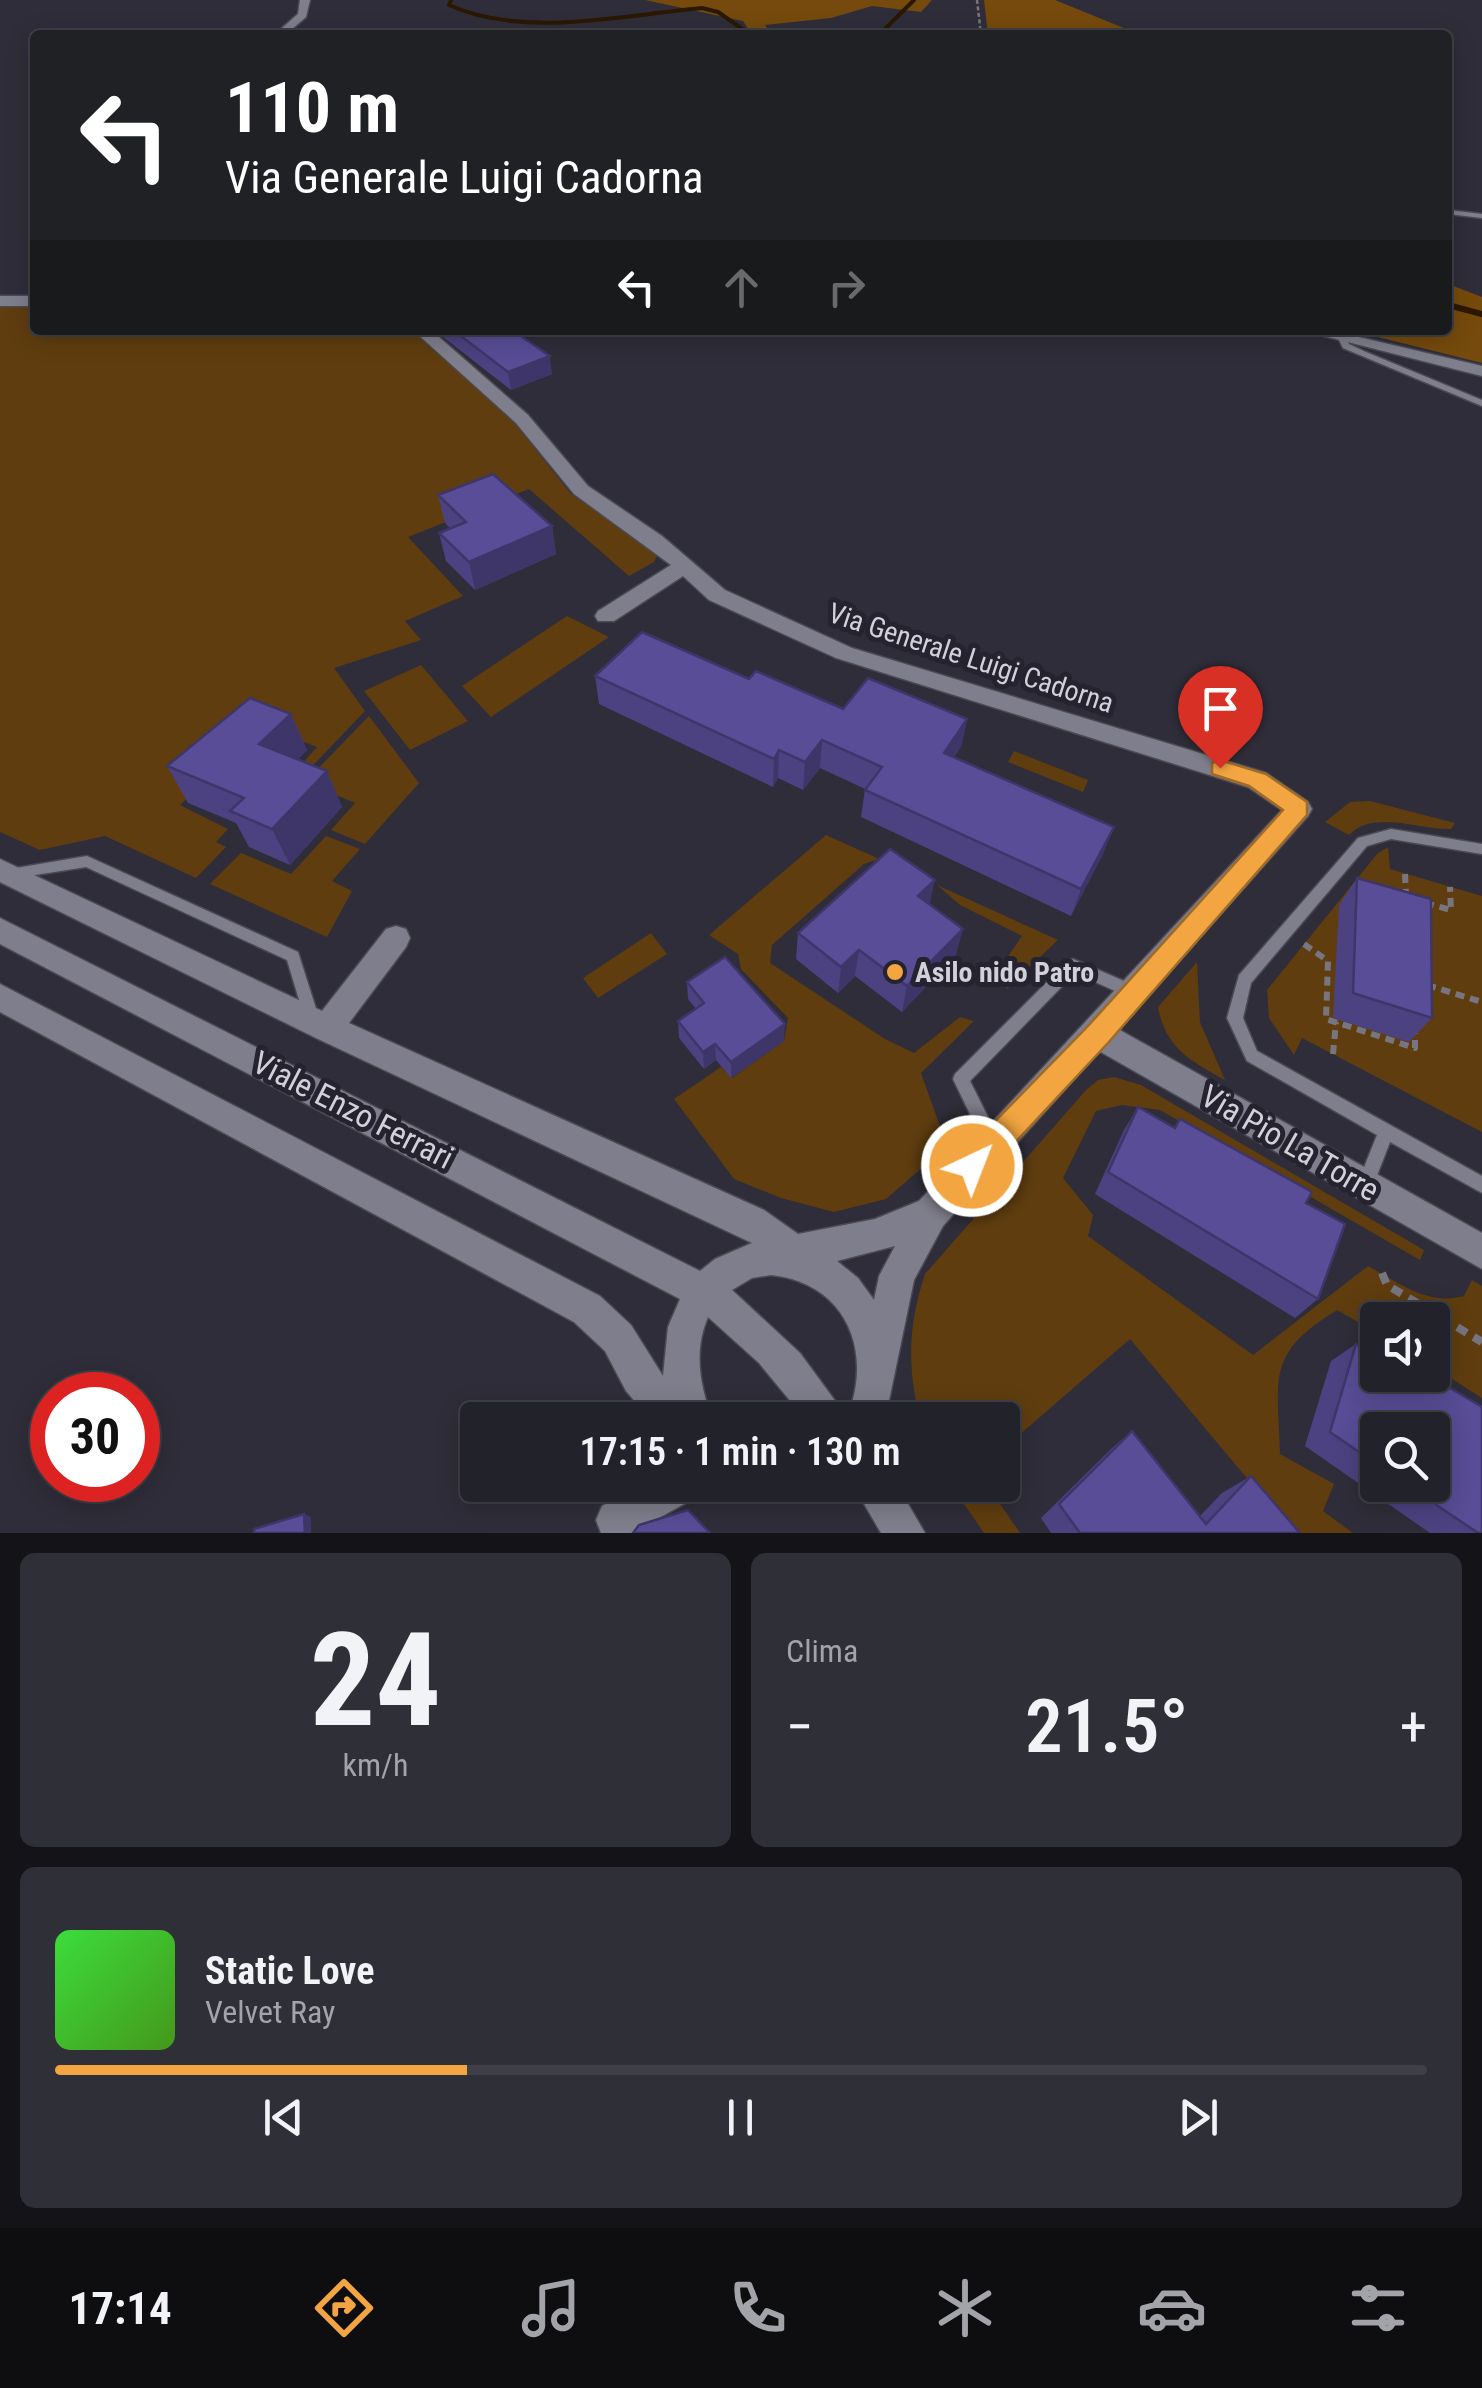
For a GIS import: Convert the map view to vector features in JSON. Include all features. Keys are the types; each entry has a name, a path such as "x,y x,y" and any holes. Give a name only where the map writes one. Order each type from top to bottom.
{"street":[{"path":"285,30 303,15 304,0"},
{"path":"0,301 30,300"},
{"name":"Via Generale Luigi Cadorna","path":"427,335 522,419 581,490 655,540 716,594 844,653 1258,780 1298,808 1135,993"},
{"path":"1329,335 1482,371"},
{"path":"606,616 683,567"},
{"path":"5,872 319,1024 752,1222 795,1258 838,1282 859,1306 872,1335 878,1369"},
{"name":"Viale Enzo Ferrari","path":"0,930 704,1292 748,1323 817,1402"},
{"path":"319,1024 396,938"},
{"path":"870,1402 897,1276 930,1214 1135,993"},
{"path":"0,996 587,1309 618,1338 639,1378 661,1402"},
{"name":"Via Pio La Torre","path":"1098,1034 1482,1252"},
{"path":"676,1402 685,1324 704,1292 725,1273 750,1261 795,1258 875,1236 930,1214"},
{"path":"618,1513 642,1502"},
{"path":"885,1502 906,1533"}],"lane":[{"path":"1461,206 1482,208"},
{"path":"1452,212 1482,216"},
{"path":"1342,338 1346,346 1363,354 1482,403"},
{"path":"1482,849 1391,834 1363,842 1244,980 1236,1018 1252,1056 1482,1185"},
{"path":"5,872 87,861 292,956 319,1024"},
{"path":"993,1143 960,1078 1074,965 1135,993"},
{"path":"1365,1186 1386,1132"}],"path":[{"path":"978,0 981,30"},
{"path":"1405,874 1406,897 1451,910 1450,887"},
{"path":"1395,896 1404,901"},
{"path":"1304,944 1328,961 1326,1019 1415,1048 1415,1015"},
{"path":"1416,982 1482,1002"},
{"path":"1333,1054 1336,1022"},
{"path":"1382,1274 1386,1285 1482,1342"}],"shaded area":[{"path":"645,0 932,0 921,12 872,6 831,18 765,25 768,30 749,30 743,21"},
{"path":"984,0 1055,0 1129,30 987,30"},
{"path":"1452,286 1482,297 1482,363 1370,335 1452,335"},
{"path":"30,304 30,335 418,335 507,414 571,494 658,554 654,562 629,576 529,489 408,537 463,596 405,621 421,640 334,668 365,711 299,780 290,777 317,747 267,727 180,805 228,829 216,842 226,847 196,878 105,836 40,850 0,832 0,305"},
{"path":"567,616 609,637 491,717 462,686"},
{"path":"421,665 468,721 410,750 364,691"},
{"path":"369,716 419,783 365,844 331,830 355,803 305,782"},
{"path":"1014,751 1088,780 1083,792 1008,762"},
{"path":"1370,801 1455,823 1451,829 1371,823 1349,835 1325,822 1350,802"},
{"path":"826,835 879,859 864,864 772,945 770,963 885,1039 914,1053 960,1017 974,1021 921,1073 947,1146 886,1199 834,1212 781,1198 734,1179 674,1099 721,1067 732,1078 784,1041 788,1018 741,969 738,954 709,935"},
{"path":"326,836 360,849 332,881 352,891 327,937 210,884 241,853 291,874"},
{"path":"1388,847 1390,869 1482,896 1482,1132 1302,1038 1294,1055 1269,1018 1267,990 1377,854"},
{"path":"937,885 1058,940 1007,989 998,971 1022,936 960,905"},
{"path":"651,933 667,954 598,998 583,978"},
{"path":"1197,962 1200,1022 1225,1080 1181,1051 1161,1021 1158,1007"},
{"path":"1114,1077 1141,1085 1424,1250 1420,1260 1160,1110 1122,1105 1096,1111 1063,1178 1093,1215 1088,1236 1253,1355 1368,1266 1414,1291 1438,1298 1464,1296 1472,1280 1482,1286 1482,1398 1450,1378 1450,1302 1360,1302 1360,1323 1337,1310 1297,1340 1287,1355 1278,1387 1280,1454 1334,1484 1323,1511 1353,1533 1293,1533 1130,1339 1020,1434 1020,1402 917,1402 911,1346 925,1274 1098,1080"},
{"path":"963,1502 999,1502 1020,1533 984,1533"}],"building":[{"path":"460,335 519,335 550,356 508,372"},
{"path":"493,474 552,526 469,562 439,533 466,522 438,495"},
{"path":"642,632 749,679 756,671 843,709 868,678 967,719 944,753 1114,827 1081,889 865,790 882,767 822,740 805,762 779,750 774,759 595,676"},
{"path":"250,698 291,714 259,744 327,771 272,829 230,811 244,798 167,766"},
{"path":"890,849 935,880 918,896 963,929 907,986 859,950 841,967 798,933"},
{"path":"1357,878 1431,899 1432,1018 1353,993"},
{"path":"725,957 785,1024 731,1062 715,1044 703,1052 678,1021 704,1003 687,982"},
{"path":"1138,1107 1175,1128 1180,1119 1312,1192 1306,1203 1345,1224 1318,1299 1108,1172"},
{"path":"1356,1344 1360,1347 1360,1392 1450,1392 1450,1388 1482,1407 1482,1533 1432,1502 1450,1502 1450,1412 1360,1412 1360,1453 1330,1432"},
{"path":"1132,1431 1206,1524 1251,1476 1300,1533 1080,1533 1059,1504"},
{"path":"688,1510 710,1533 633,1533 639,1525"},
{"path":"304,1514 305,1533 254,1533 254,1529"}],"waterway":[{"path":"451,0 449,5 478,15 541,23 702,8 718,12 744,30"},
{"path":"884,30 914,0"},
{"path":"1452,306 1482,314"}],"place":[{"name":"Asilo nido Patro","path":"895,972"}],"route":[{"path":"972,1166 1098,1034 1298,808 1258,780 1220,768"}]}
